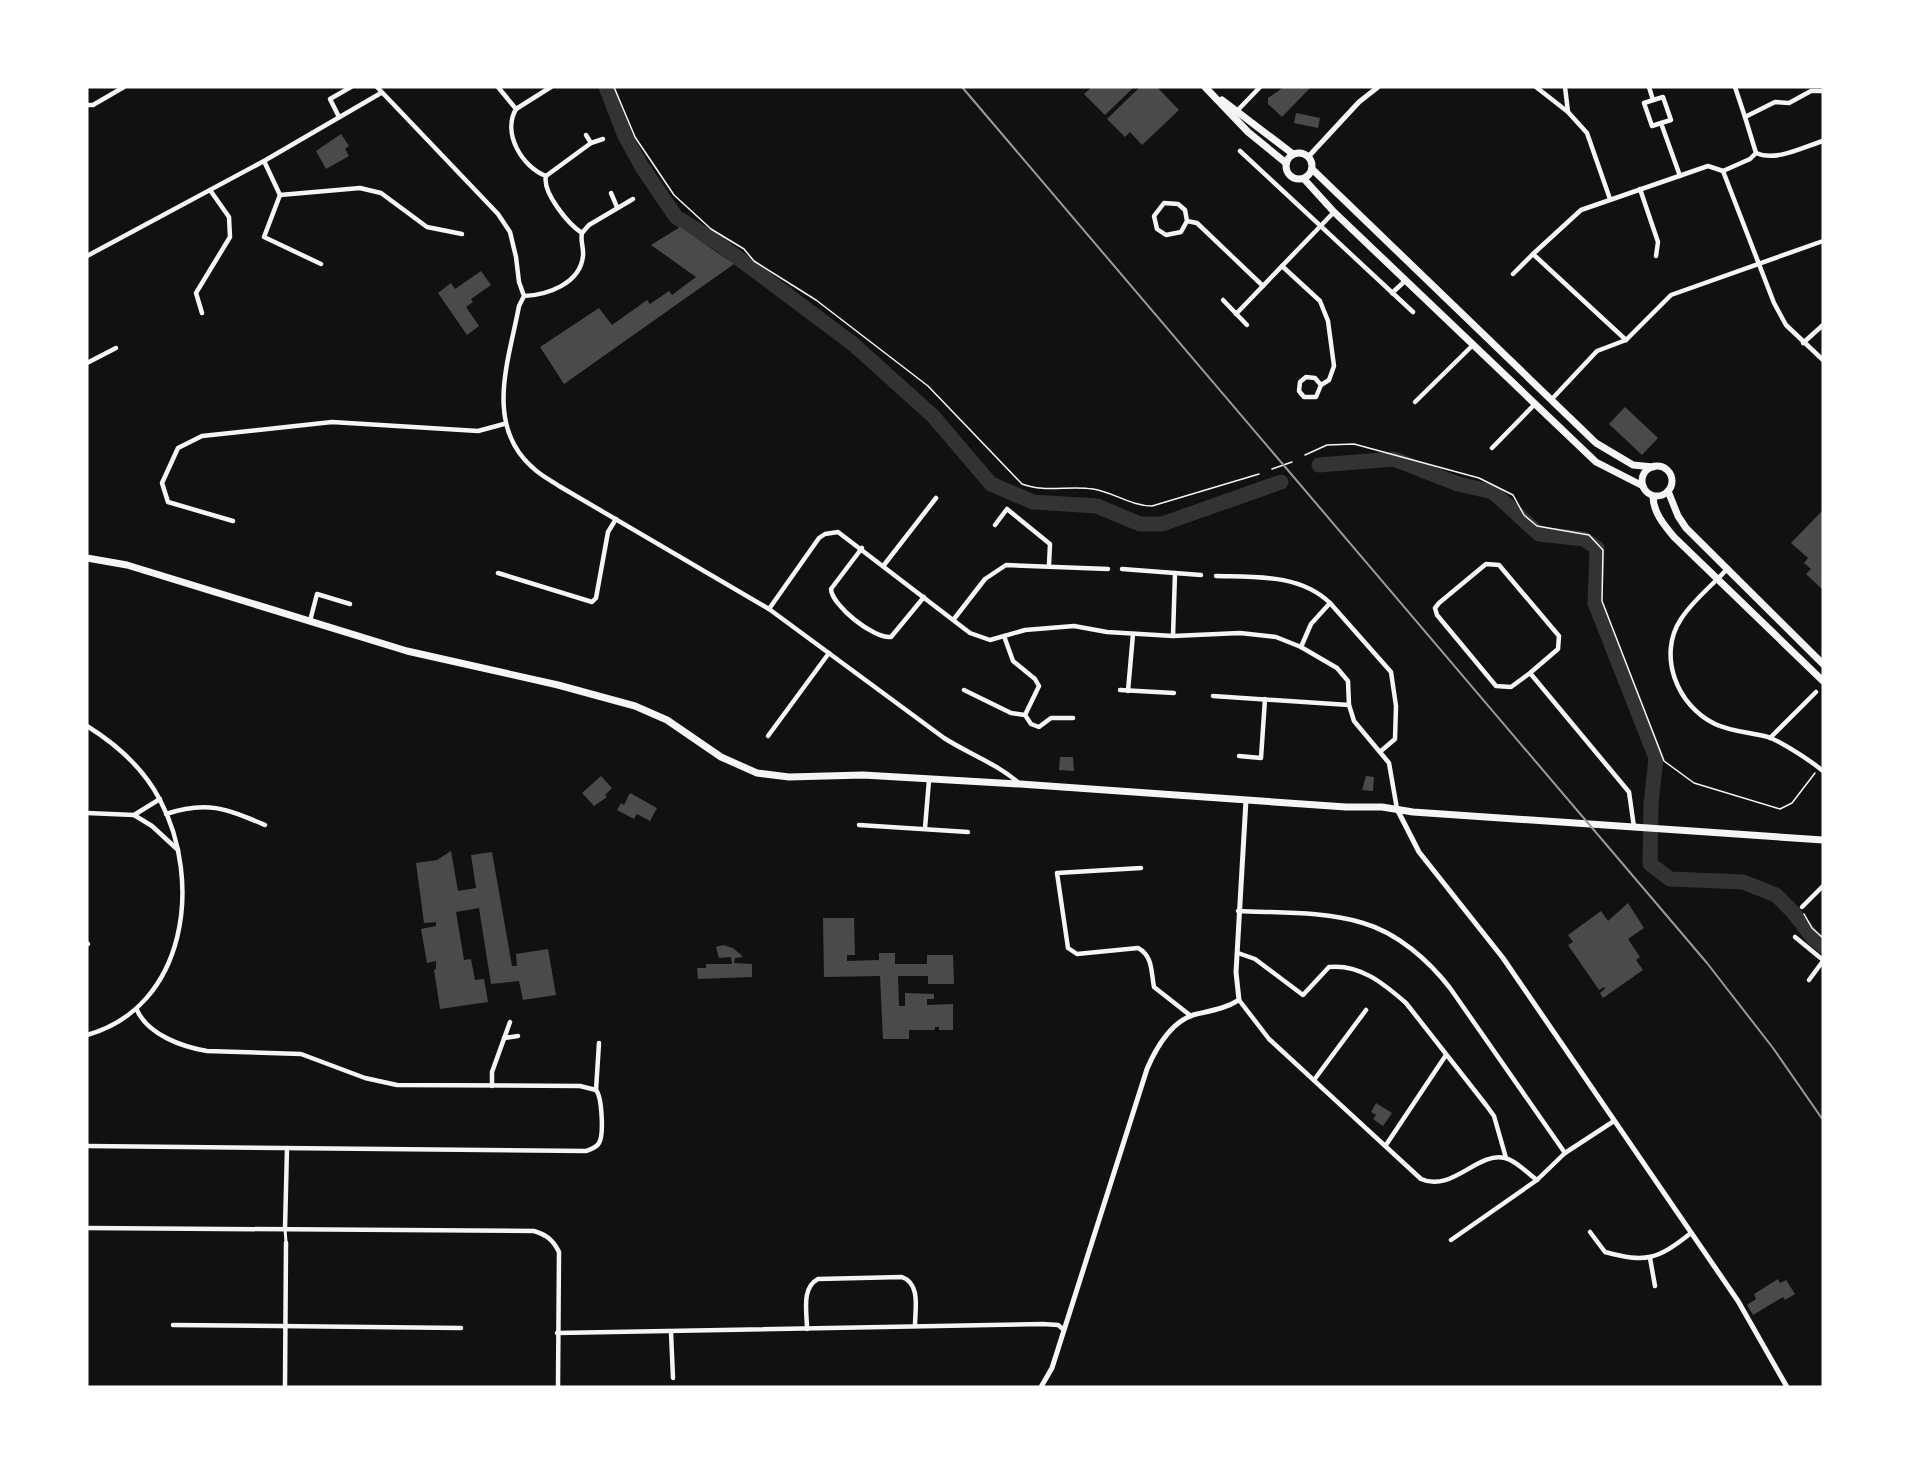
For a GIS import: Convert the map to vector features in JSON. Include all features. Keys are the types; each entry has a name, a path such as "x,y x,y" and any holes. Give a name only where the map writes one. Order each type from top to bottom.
{"main road":[{"path":"1205,87 1293,154 1302,153 1308,157 1312,169 1596,443 1633,465 1663,468 1669,473 1671,482 1668,491 1678,516 1686,528 1822,660"},
{"path":"1205,87 1248,132 1286,163 1288,175 1295,179 1304,178 1312,169"},
{"path":"1286,163 1293,154"},
{"path":"1304,178 1334,212 1596,462 1643,486 1653,496 1653,503 1662,523 1674,537 1823,681"},
{"path":"1643,486 1645,472 1653,467"},
{"path":"1653,496 1668,491"},
{"path":"87,558 127,566 438,660 558,685 635,706 667,720 721,757 757,773 789,777 844,775 1020,784 1823,840"}],"street":[{"path":"87,105 93,105 124,87"},
{"path":"339,117 330,99 351,87"},
{"path":"377,87 510,232 524,296 519,306 503,384 504,424 519,452 532,467 769,609 944,738 968,754 1005,770 1020,784"},
{"path":"498,87 516,109"},
{"path":"551,87 516,109 511,120 512,137 526,162 546,176 548,193 568,222 582,232"},
{"path":"1237,111 1260,87"},
{"path":"1308,157 1359,102 1378,87"},
{"path":"1536,87 1568,112 1587,133 1610,199"},
{"path":"1565,87 1568,112"},
{"path":"1649,87 1653,100"},
{"path":"1735,87 1756,153"},
{"path":"1745,117 1768,108 1775,102 1789,103 1811,91 1823,91"},
{"path":"87,256 264,161 381,93"},
{"path":"1663,97 1671,120 1661,123 1652,126 1644,103 1663,97"},
{"path":"1661,123 1680,176"},
{"path":"586,135 591,143"},
{"path":"546,176 591,143 603,139"},
{"path":"1756,153 1773,157 1823,141"},
{"path":"1240,151 1413,312"},
{"path":"1514,274 1581,210 1708,166 1723,171 1750,159 1756,153"},
{"path":"264,161 280,195 264,237 321,264"},
{"path":"1723,171 1758,264 1786,325 1823,360"},
{"path":"280,195 360,188 381,193 427,227 462,234"},
{"path":"1640,189 1658,242 1656,256"},
{"path":"201,314 196,293 230,237 229,218 210,190"},
{"path":"611,193 617,207"},
{"path":"582,232 633,198"},
{"path":"1173,202 1185,210 1187,221 1180,232 1166,235 1156,229 1154,216 1160,205 1173,202"},
{"path":"1236,314 1334,212"},
{"path":"1187,221 1197,223 1263,286"},
{"path":"524,296 550,293 574,275 583,259 582,232"},
{"path":"1551,399 1598,351 1626,340 1671,295 1823,241"},
{"path":"1533,254 1626,340"},
{"path":"1282,266 1320,302 1326,313 1332,340 1334,366 1329,380 1321,386 1319,395 1312,399 1304,398 1299,391 1300,382 1306,377 1315,378 1321,386"},
{"path":"1392,293 1406,280"},
{"path":"1223,300 1247,325"},
{"path":"1803,343 1823,325"},
{"path":"1415,402 1474,344"},
{"path":"87,363 116,348"},
{"path":"1492,448 1535,404"},
{"path":"233,521 168,502 162,483 178,448 202,436 332,422 478,431 504,424"},
{"path":"884,565 936,498"},
{"path":"995,525 1008,509 1050,544 1049,565"},
{"path":"498,573 592,602 596,598 608,532 616,519"},
{"path":"769,609 825,534 844,534 970,633 990,639 1026,630 1074,626 1133,634 1173,636 1240,633 1276,637 1301,647 1337,668 1348,681 1349,705 1354,721 1389,763 1397,809 1419,852 1503,958 1738,1300 1787,1387"},
{"path":"862,548 831,589 835,602 857,621 877,635 891,637 924,597"},
{"path":"954,619 985,579 998,568 1014,563 1108,568"},
{"path":"1486,564 1499,565 1559,636 1558,649 1530,673 1511,687 1496,686 1437,615 1435,609 1439,603 1486,564"},
{"path":"1728,568 1689,607 1675,630 1670,654 1675,680 1688,703 1705,718 1731,730 1770,738 1821,770"},
{"path":"1122,570 1201,574"},
{"path":"1173,636 1175,573"},
{"path":"1216,576 1297,582 1314,589 1330,603 1391,672 1396,706 1395,739 1381,751"},
{"path":"310,621 317,594 350,604"},
{"path":"1301,647 1311,624 1330,603"},
{"path":"1128,691 1133,634"},
{"path":"1004,636 1013,661 1040,686 1025,715"},
{"path":"768,736 829,653"},
{"path":"1530,673 1629,792 1634,827"},
{"path":"964,690 1011,713 1025,715 1031,724 1039,727 1051,718 1073,718"},
{"path":"1120,690 1174,693"},
{"path":"1770,738 1815,692"},
{"path":"1213,696 1349,705"},
{"path":"1239,756 1261,758 1265,699"},
{"path":"87,726 132,761 160,799 178,850 182,916 176,948 154,990 136,1011 104,1030 87,1035"},
{"path":"926,828 929,780"},
{"path":"134,815 160,799"},
{"path":"1246,800 1238,911 1236,972 1239,1000 1269,1039 1421,1179 1429,1183 1438,1183 1495,1157 1506,1158 1537,1180"},
{"path":"166,814 193,807 216,806 265,825"},
{"path":"87,813 134,815 152,826 178,850"},
{"path":"859,825 968,832"},
{"path":"1141,868 1057,873 1068,948 1077,954 1138,948 1149,958 1155,987 1191,1016"},
{"path":"1802,907 1823,886"},
{"path":"1238,911 1356,921 1410,948 1432,965 1450,988 1565,1153"},
{"path":"1796,937 1823,961 1809,980"},
{"path":"1238,953 1255,959 1303,995 1329,967 1343,966 1360,970 1390,989 1406,1003 1494,1116 1506,1158"},
{"path":"1041,1387 1052,1368 1147,1069 1156,1048 1174,1028 1191,1016 1230,1006 1239,1000"},
{"path":"1314,1080 1366,1010"},
{"path":"136,1011 148,1026 162,1035 200,1050 301,1054 387,1083 580,1086 596,1090"},
{"path":"492,1086 492,1072 510,1022"},
{"path":"504,1038 518,1036"},
{"path":"87,1146 586,1151 597,1146 601,1138 601,1099 596,1090 599,1042"},
{"path":"1386,1145 1446,1055"},
{"path":"1451,1240 1537,1180 1565,1153 1614,1121"},
{"path":"285,1387 287,1148"},
{"path":"87,1228 534,1231 543,1234 554,1241 559,1252 558,1387"},
{"path":"1590,1232 1605,1252 1641,1259 1650,1258 1691,1233"},
{"path":"1650,1258 1655,1286"},
{"path":"807,1329 807,1291 811,1283 818,1279 902,1277 910,1280 915,1286 915,1326"},
{"path":"557,1333 1043,1324 1058,1325 1063,1329"},
{"path":"173,1325 461,1328"},
{"path":"671,1332 673,1378"}],"path":[{"path":"614,87 634,137 674,195 711,229 744,249 754,261 816,300 928,386 1022,484 1037,488 1092,489 1138,504 1152,506 1259,474"},
{"path":"1305,455 1327,445 1354,444 1479,478 1513,495 1524,515 1536,526 1589,535 1603,550 1602,601 1664,761 1680,775 1701,785 1780,808 1792,803 1821,770"},
{"path":"1272,469 1293,462"},
{"path":"1802,907 1812,928 1823,938"}],"building":[{"path":"1092,87 1134,87 1105,115 1084,94"},
{"path":"1140,87 1157,87 1179,110 1142,145 1130,132 1125,137 1107,119"},
{"path":"1284,87 1311,87 1282,117 1268,104 1268,98"},
{"path":"1296,113 1320,118 1318,128 1294,123"},
{"path":"341,134 349,146 345,149 349,156 326,169 316,151"},
{"path":"680,227 734,264 564,384 540,347 599,308 612,325 647,300 650,304 669,291 672,295 696,277 651,245"},
{"path":"481,271 491,285 471,299 473,302 466,307 479,326 467,335 438,293 451,283 455,289"},
{"path":"1625,407 1658,438 1642,455 1609,424"},
{"path":"1823,510 1823,590 1806,574 1811,569 1804,563 1808,558 1791,543"},
{"path":"1060,757 1073,757 1074,771 1059,770"},
{"path":"601,776 612,788 605,795 607,797 594,806 582,793"},
{"path":"1366,776 1374,777 1373,791 1362,790"},
{"path":"630,793 657,808 650,821 637,814 634,819 617,810 621,803 624,805"},
{"path":"451,851 458,891 476,888 471,855 492,852 512,966 517,966 516,954 548,949 556,995 523,1000 519,981 491,984 479,908 456,912 464,960 471,959 475,980 484,979 488,1002 440,1009 434,970 436,961 427,963 421,929 436,926 436,922 424,923 416,863 437,860"},
{"path":"1628,903 1644,928 1628,939 1640,957 1636,960 1643,970 1603,998 1600,993 1605,989 1604,987 1599,990 1568,945 1573,942 1568,935 1601,911 1608,921"},
{"path":"823,918 854,918 855,955 847,955 847,961 879,960 879,953 895,953 895,964 927,964 927,955 953,955 954,984 928,984 928,976 898,976 899,1006 905,1006 905,993 934,994 934,999 927,999 927,1005 953,1004 953,1030 939,1030 939,1027 935,1027 935,1030 909,1030 909,1039 883,1039 880,976 824,977"},
{"path":"723,945 733,948 743,957 735,958 734,963 752,964 752,977 698,979 697,968 706,968 706,964 732,964 731,957 719,958 716,947"},
{"path":"1376,1103 1392,1113 1383,1126 1373,1119 1376,1115 1371,1112"},
{"path":"1778,1279 1780,1283 1786,1280 1795,1294 1785,1300 1783,1297 1753,1315 1747,1305 1756,1299 1754,1294"}],"waterway":[{"path":"606,87 625,136 642,167 676,217 718,243 853,344 933,416 991,484 1033,502 1097,506 1140,524 1162,524 1281,482"},
{"path":"1319,465 1394,459 1458,484 1493,492 1539,534 1584,539 1597,548 1595,603 1656,758 1651,804 1650,864 1670,879 1743,882 1776,895 1813,938 1823,946"}],"railway":[{"path":"962,87 1707,963 1773,1048 1823,1120"}]}
